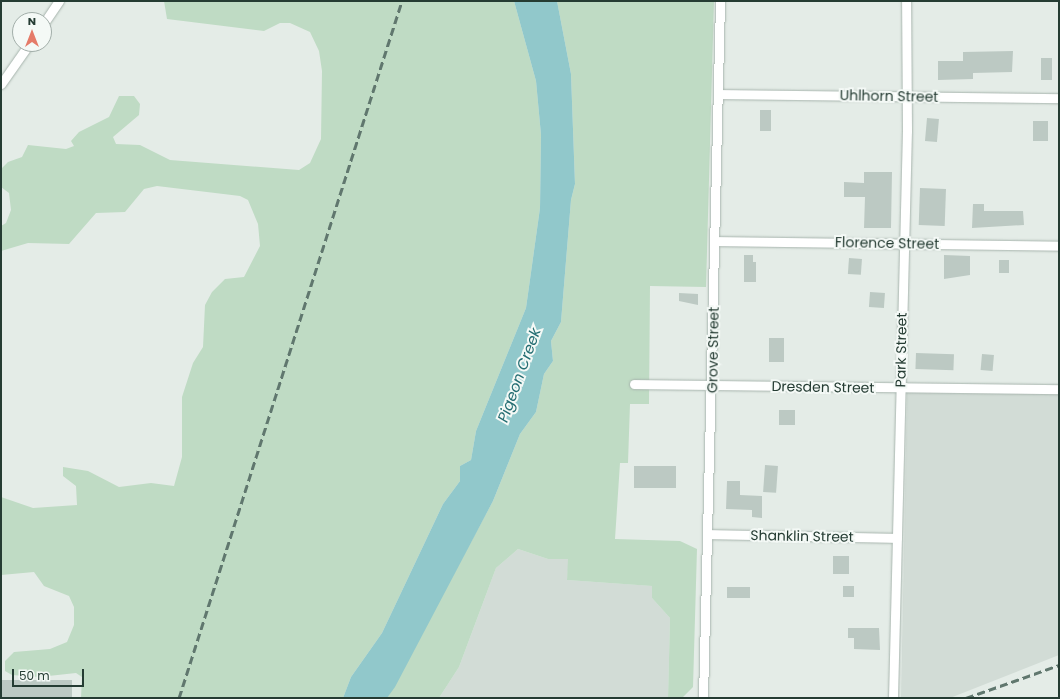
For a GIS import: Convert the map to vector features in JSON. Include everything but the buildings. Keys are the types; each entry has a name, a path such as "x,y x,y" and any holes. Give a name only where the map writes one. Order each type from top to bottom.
{"street":[{"path":"52,12 59,1"},
{"name":"Grove Street","path":"703,698 712,385 720,1"},
{"name":"Park Street","path":"893,698 907,96 906,1"},
{"path":"1,84 23,52"},
{"name":"Uhlhorn Street","path":"719,94 1059,98"},
{"name":"Florence Street","path":"715,241 1059,246"},
{"name":"Dresden Street","path":"634,384 1059,389"},
{"name":"Shanklin Street","path":"708,534 896,538"}],"shaded area":[{"path":"907,393 1059,394 1059,655 950,698 901,698"},
{"path":"518,549 548,559 569,559 567,580 653,586 652,598 670,618 668,698 439,698 459,667 496,568"}],"green space":[{"path":"164,1 514,1 536,81 541,135 540,208 526,308 476,431 471,460 460,466 460,481 443,504 382,633 351,677 343,698 81,698 82,677 76,673 39,677 12,675 5,671 5,661 14,652 50,649 67,642 74,625 74,607 69,596 44,586 34,572 1,575 1,497 33,508 77,505 76,486 63,476 63,467 88,471 119,487 151,483 174,486 182,457 182,397 193,363 203,347 205,305 212,292 225,279 244,277 260,246 258,224 248,200 240,196 157,186 144,189 125,212 96,213 69,244 28,243 1,251 1,226 6,223 11,210 9,193 1,187 1,169 8,162 22,157 28,145 66,149 74,146 71,141 79,132 109,117 119,96 134,96 140,104 139,115 113,137 116,144 140,145 170,160 299,170 310,163 321,139 322,71 319,51 310,32 290,23 280,23 264,31 167,19"},
{"path":"557,1 714,1 706,287 650,286 649,404 630,404 628,463 620,463 615,539 680,541 697,549 693,687 682,698 668,698 670,618 652,598 652,586 567,580 568,559 548,559 518,549 496,568 459,667 439,698 387,698 493,501 520,434 536,412 544,374 553,361 551,341 561,322 571,200 575,184 571,74"}],"water":[{"name":"Pigeon Creek","path":"514,1 557,1 571,74 575,184 571,200 561,322 551,341 553,361 544,374 536,412 520,434 493,501 395,687 387,698 343,698 351,677 382,633 443,504 460,481 460,466 471,460 476,431 526,308 540,208 541,135 536,81"}],"railway":[{"path":"179,698 402,1"},
{"path":"966,698 1059,665"}]}
